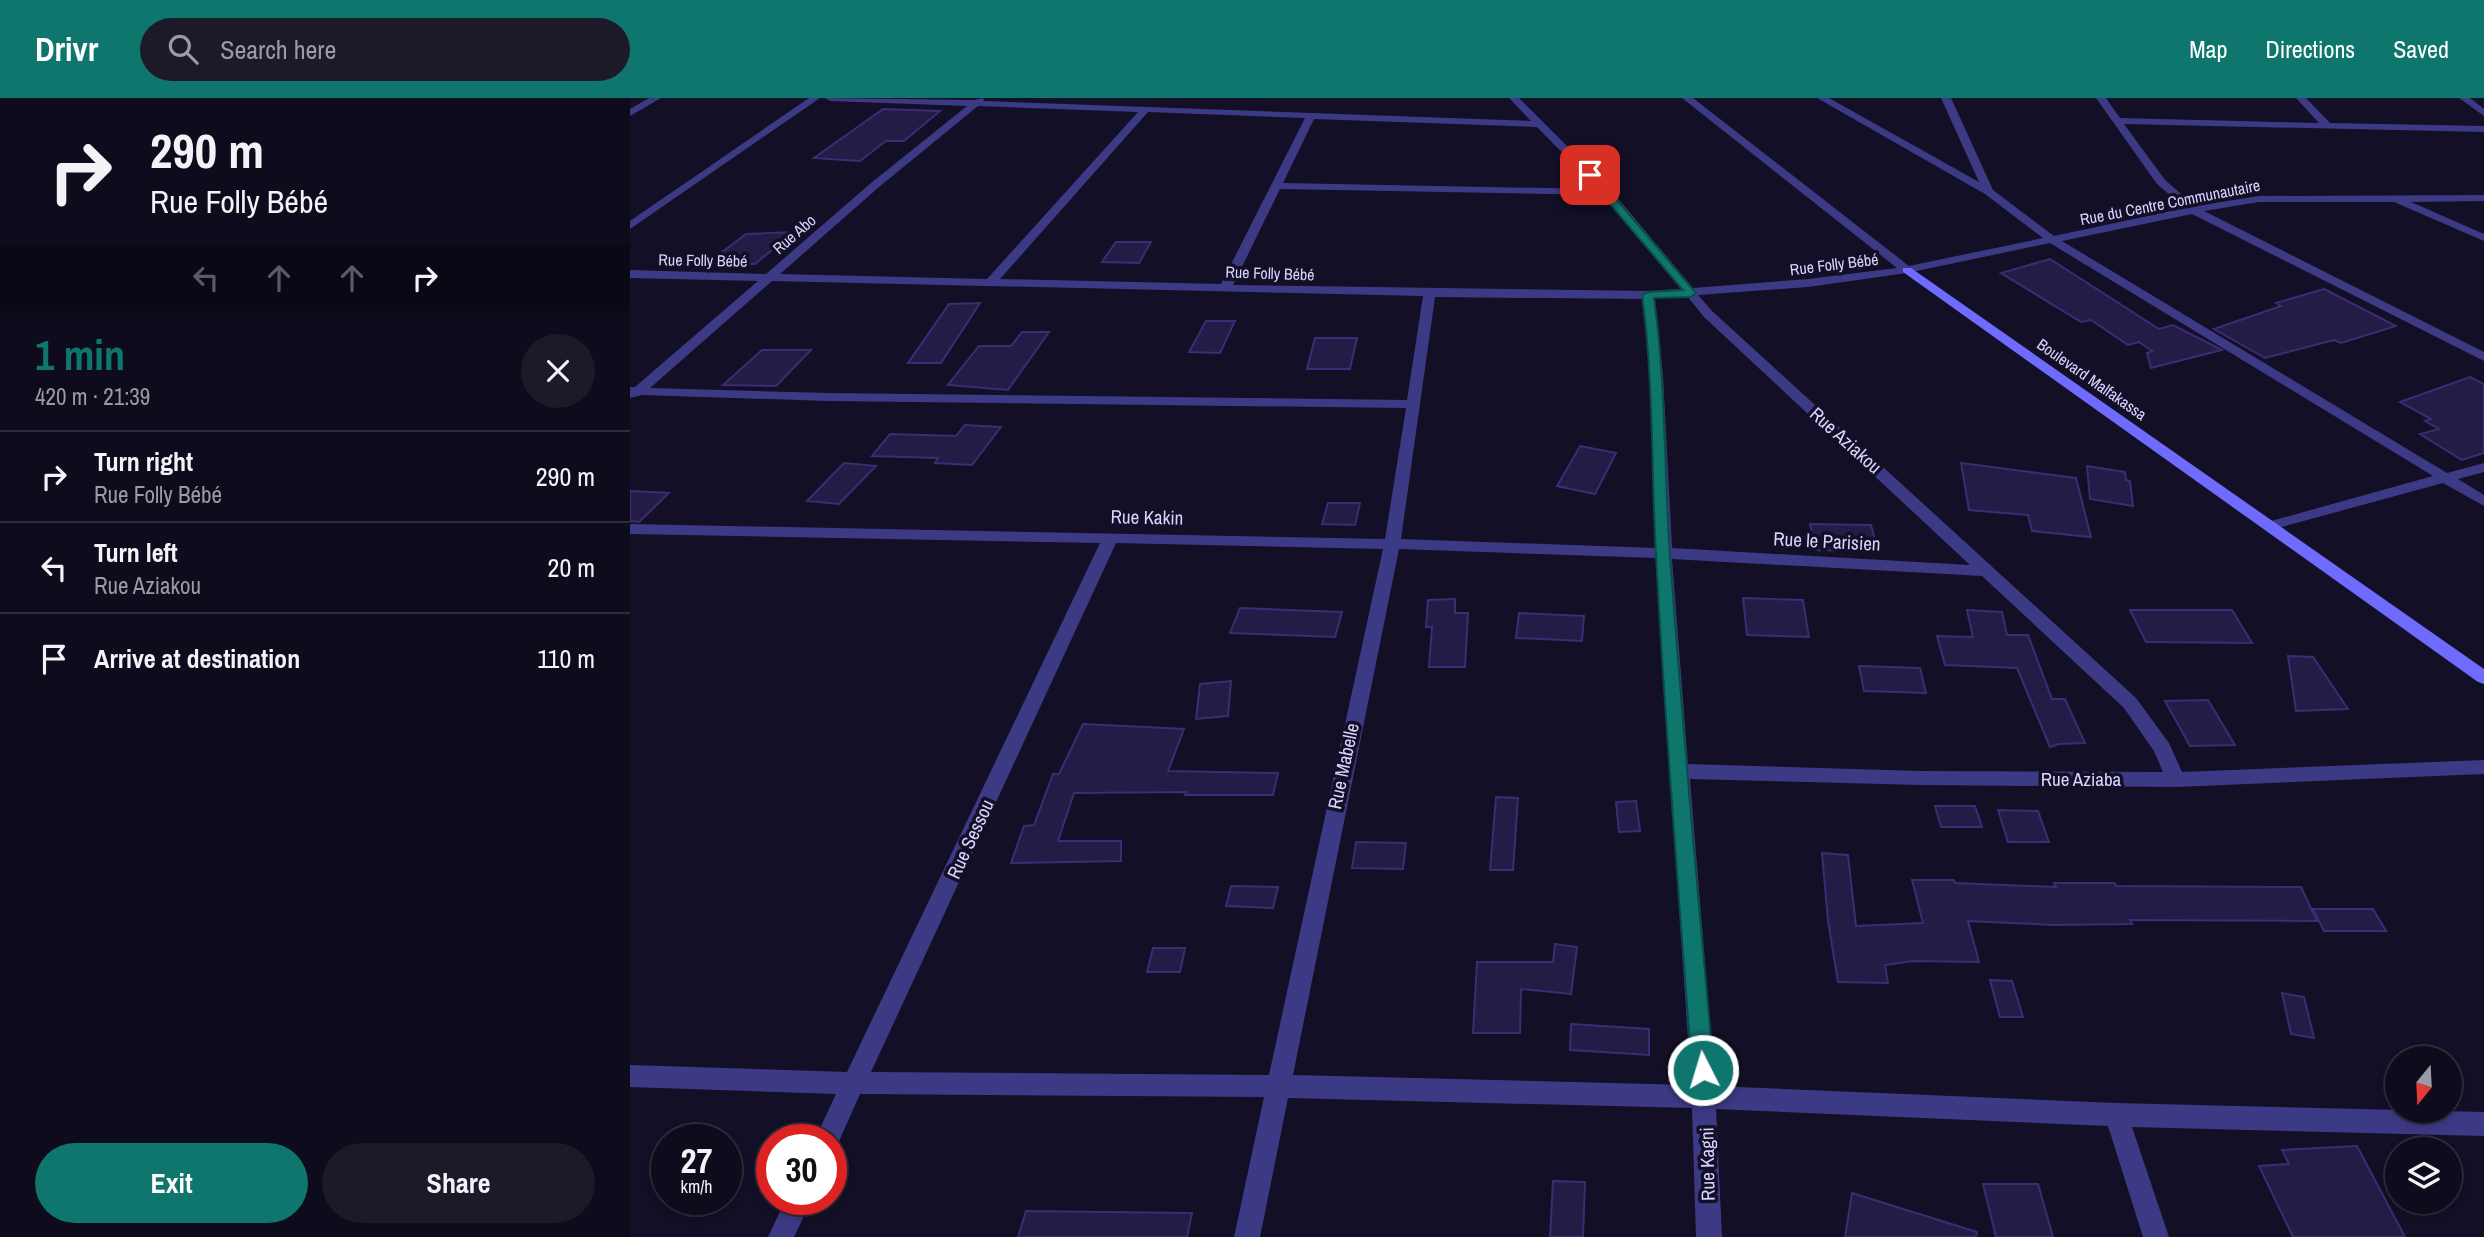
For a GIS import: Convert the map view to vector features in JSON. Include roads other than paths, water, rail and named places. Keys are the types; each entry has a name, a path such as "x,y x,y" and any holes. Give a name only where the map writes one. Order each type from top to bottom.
{"street":[{"path":"630,113 656,98"},
{"path":"630,226 815,98"},
{"path":"830,98 979,100 1145,110 1239,110 1311,116 1541,124"},
{"name":"Rue Aziakou","path":"1514,98 1607,192 1708,314 1989,570 2130,703 2162,748 2176,780"},
{"name":"Boulevard Malfakassa","path":"1687,98 1907,270 2484,678"},
{"path":"1822,98 1989,192 2053,240 2484,501"},
{"path":"1946,98 1989,192"},
{"path":"2101,98 2161,182 2193,210 2484,358"},
{"path":"2301,98 2327,125"},
{"path":"2464,98 2484,113"},
{"name":"Rue Abo","path":"633,394 979,100"},
{"path":"991,282 1145,110"},
{"path":"1226,287 1311,116"},
{"path":"2116,121 2484,129"},
{"path":"1276,186 1607,192"},
{"path":"2391,197 2484,238"},
{"name":"Rue du Centre Communautaire","path":"1907,270 2193,210 2259,199 2484,198"},
{"name":"Rue Folly Bébé","path":"630,274 1430,293 1648,295 1808,284 1907,270"},
{"name":"Rue Mabelle","path":"1247,1237 1392,544 1430,293"},
{"name":"Rue Kagni","path":"1648,295 1655,344 1663,553 1678,771 1705,1097 1709,1237"},
{"path":"633,394 1414,404"},
{"path":"2269,526 2484,467"},
{"name":"Rue Kakin","path":"630,530 1111,537 1663,553"},
{"name":"Rue Sessou","path":"834,1124 1111,537"},
{"name":"Rue le Parisien","path":"1663,553 1989,570"},
{"name":"Rue Aziaba","path":"1678,771 1921,778 2176,780 2484,767"},
{"path":"630,1076 854,1083 1277,1086 1705,1097 2116,1115 2484,1124"},
{"path":"2116,1115 2156,1237"},
{"path":"782,1237 792,1215"}]}
